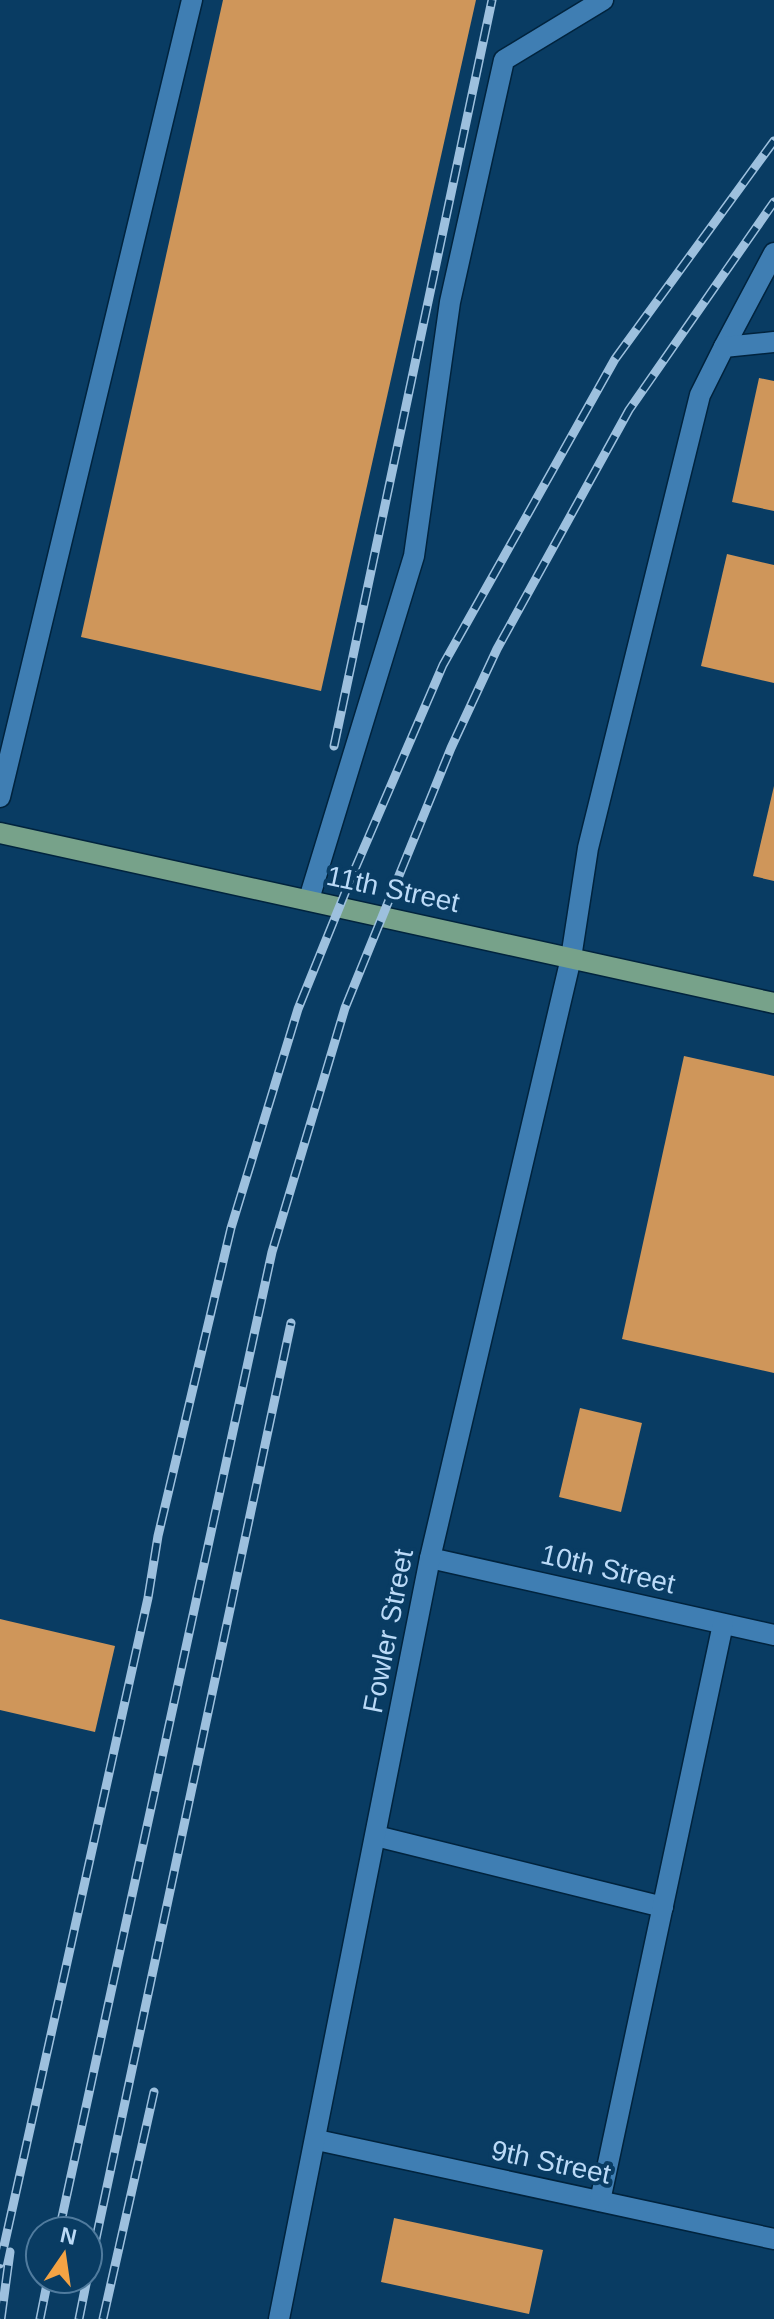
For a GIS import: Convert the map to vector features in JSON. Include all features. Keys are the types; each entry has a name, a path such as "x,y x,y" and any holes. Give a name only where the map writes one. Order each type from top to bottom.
{"main road":[{"name":"11th Street","path":"0,833 774,1003"}],"street":[{"path":"0,797 192,0"},
{"path":"309,899 414,556 450,302 504,60 603,0"},
{"name":"Fowler Street","path":"279,2319 317,2140 430,1558 571,958 588,848 646,601 700,395 774,253"},
{"path":"724,347 774,342"},
{"name":"10th Street","path":"430,1558 774,1635"},
{"path":"600,2201 723,1624"},
{"path":"376,1836 663,1907"},
{"name":"9th Street","path":"317,2140 774,2239"}],"building":[{"path":"223,0 476,0 321,691 81,637"},
{"path":"759,378 774,381 774,511 732,502"},
{"path":"727,554 774,565 774,683 701,666"},
{"path":"774,786 774,881 753,876"},
{"path":"684,1056 774,1076 774,1373 622,1339"},
{"path":"580,1408 642,1423 621,1512 559,1497"},
{"path":"0,1619 115,1646 95,1732 0,1710"},
{"path":"394,2218 543,2250 529,2314 381,2282"}],"railway":[{"path":"334,746 492,0"},
{"path":"0,2264 148,1598 158,1536 231,1228 298,1009 443,665 615,359 774,141"},
{"path":"62,2215 272,1252 345,1008 451,748 497,649 629,410 774,202"},
{"path":"101,2215 291,1323"},
{"path":"103,2319 154,2092"},
{"path":"1,2319 10,2252"},
{"path":"40,2319 45,2295"},
{"path":"79,2319 84,2295"}]}
